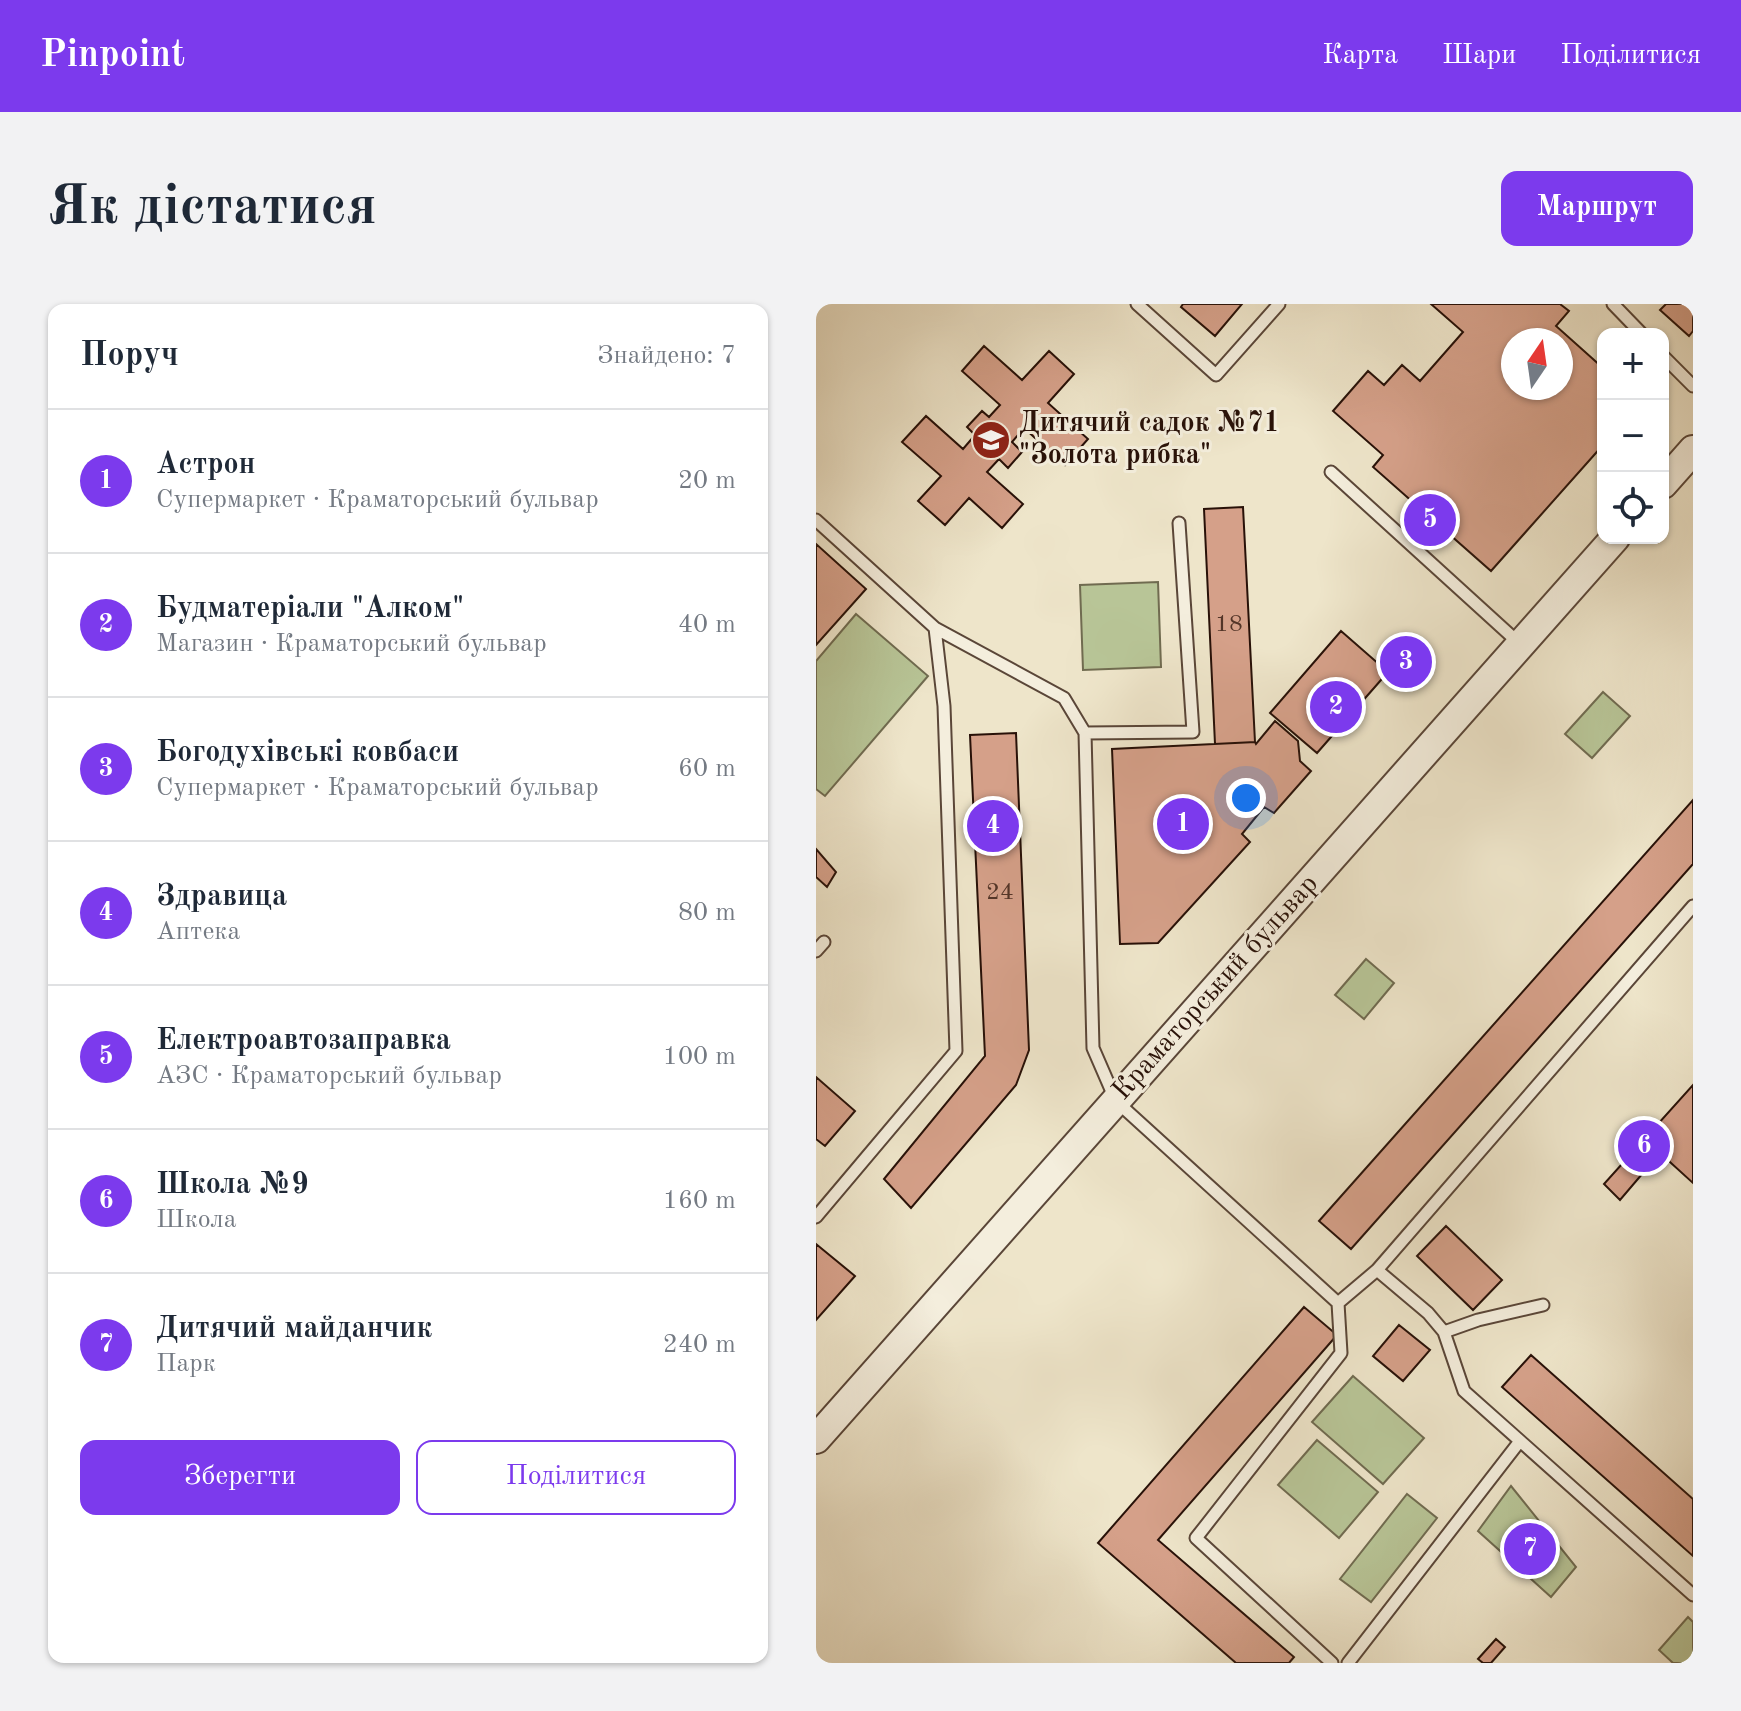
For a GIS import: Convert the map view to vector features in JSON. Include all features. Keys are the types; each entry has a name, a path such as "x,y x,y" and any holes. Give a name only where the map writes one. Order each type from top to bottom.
{"street":[{"path":"1669,477 1693,450"},
{"name":"Краматорський бульвар","path":"816,1439 1610,544"}],"lane":[{"path":"1137,304 1216,375 1279,304"},
{"path":"1613,304 1636,328"},
{"path":"1669,362 1693,386"},
{"path":"1331,472 1521,644"},
{"path":"816,520 935,628 1064,698 1085,733 1093,1048 1116,1101 1338,1303 1341,1353 1196,1538 1332,1663"},
{"path":"1085,733 1193,732 1179,523"},
{"path":"816,1217 956,1051 944,706 935,628"},
{"path":"1338,1303 1377,1270 1693,906"},
{"path":"1377,1270 1428,1313 1444,1332 1464,1391 1693,1595"},
{"path":"1444,1332 1478,1320 1543,1305"},
{"path":"1348,1663 1520,1441"}],"green space":[{"path":"1158,582 1161,667 1083,670 1080,585"},
{"path":"856,614 928,676 825,796 816,789 816,661"},
{"path":"1603,692 1630,716 1592,758 1565,734"},
{"path":"1366,959 1394,983 1364,1019 1335,995"},
{"path":"1353,1376 1424,1438 1383,1484 1312,1422"},
{"path":"1317,1440 1378,1492 1339,1538 1278,1485"},
{"path":"1511,1486 1576,1567 1551,1597 1478,1531"},
{"path":"1407,1494 1437,1518 1371,1602 1340,1579"},
{"path":"1688,1617 1693,1622 1693,1663 1673,1663 1659,1650"}],"building":[{"path":"1183,304 1242,304 1215,336 1181,307"},
{"path":"1431,304 1560,304 1569,311 1556,326 1558,328 1501,328 1501,400 1573,400 1573,341 1597,363 1597,452 1491,571 1373,467 1383,455 1333,411 1368,371 1384,385 1402,365 1420,381 1463,332"},
{"path":"1666,304 1693,304 1693,331 1689,336 1660,310"},
{"path":"984,346 1022,380 1049,351 1074,374 1048,403 1088,439 1065,465 1024,428 1012,442 1022,452 1008,468 999,459 987,472 1023,504 1002,528 969,498 945,525 918,501 941,476 902,442 926,416 963,449 975,435 967,427 982,411 989,417 1000,405 962,371"},
{"path":"1243,507 1255,742 1215,744 1204,509"},
{"path":"816,544 866,589 816,645"},
{"path":"1341,631 1388,672 1317,753 1270,713"},
{"path":"1389,651 1413,656 1411,668 1387,662"},
{"path":"1275,721 1298,741 1300,761 1311,771 1274,813 1264,807 1242,834 1250,842 1158,943 1120,944 1112,749 1256,744"},
{"path":"1016,733 1029,1050 1016,1085 911,1208 884,1179 985,1056 970,735"},
{"path":"1693,800 1693,864 1351,1249 1319,1221"},
{"path":"816,849 836,872 827,887 816,877"},
{"path":"816,1077 855,1111 825,1146 816,1139"},
{"path":"1693,1085 1693,1183 1660,1153 1620,1200 1604,1184"},
{"path":"1446,1226 1502,1280 1473,1310 1417,1256"},
{"path":"816,1244 855,1276 816,1320"},
{"path":"1304,1307 1337,1335 1158,1540 1294,1657 1289,1663 1236,1663 1098,1543"},
{"path":"1399,1325 1430,1350 1403,1381 1373,1356"},
{"path":"1531,1355 1693,1499 1693,1556 1502,1387"},
{"path":"1496,1639 1505,1647 1491,1663 1483,1663 1478,1659"}],"place":[{"name":"Дитячий садок №71 \"Золота рибка\"","path":"991,440"},
{"name":"Електроавтозаправка","path":"1430,520"},
{"name":"Богодухівські ковбаси","path":"1406,662"},
{"name":"Будматеріали \"Алком\"","path":"1336,707"},
{"name":"Астрон","path":"1183,824"},
{"name":"Здравица","path":"993,826"},
{"name":"Школа №9","path":"1644,1146"},
{"name":"Дитячий майданчик","path":"1530,1549"}]}
